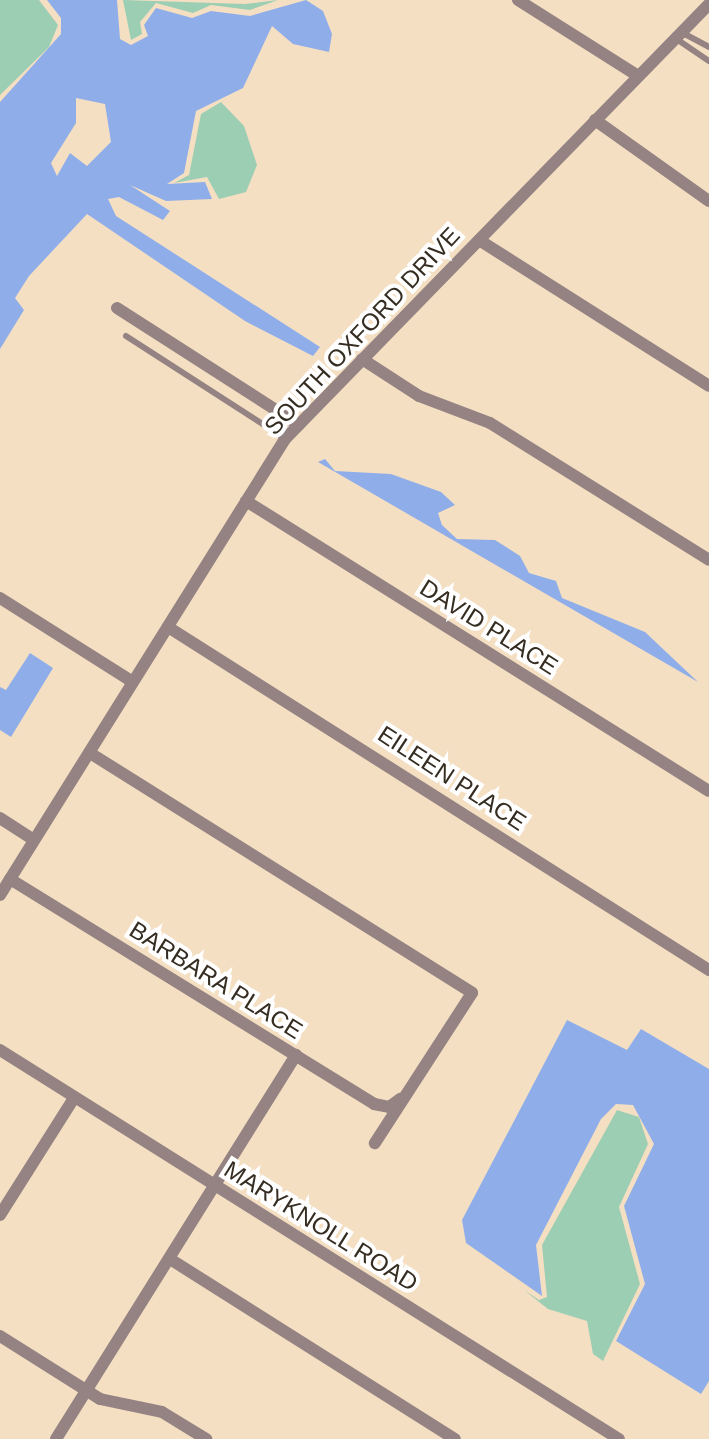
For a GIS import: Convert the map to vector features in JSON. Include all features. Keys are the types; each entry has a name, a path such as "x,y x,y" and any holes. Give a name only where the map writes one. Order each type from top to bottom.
{"street":[{"path":"518,0 638,76"},
{"name":"SOUTH OXFORD DRIVE","path":"0,895 285,439 709,4"},
{"path":"595,120 637,157 709,201"},
{"path":"479,240 709,386"},
{"path":"117,308 299,425"},
{"path":"362,359 419,396 490,423 709,560"},
{"name":"DAVID PLACE","path":"246,501 709,791"},
{"path":"0,598 133,682"},
{"name":"EILEEN PLACE","path":"168,627 709,970"},
{"path":"90,753 472,993 401,1098 375,1143"},
{"path":"0,818 34,840"},
{"name":"BARBARA PLACE","path":"10,879 374,1104 389,1107 401,1098"},
{"name":"MARYKNOLL ROAD","path":"0,1050 619,1439"},
{"path":"56,1439 296,1055"},
{"path":"0,1215 74,1098"},
{"path":"170,1259 455,1439"},
{"path":"0,1336 115,1406 177,1418 206,1439"}],"lane":[{"path":"678,35 709,47"},
{"path":"678,35 709,61"},
{"path":"126,336 285,439"}],"green space":[{"path":"0,0 39,0 58,25 49,47 0,95"},
{"path":"123,0 245,4 278,0 250,10 211,5 193,13 156,3 140,22 142,34 131,40"},
{"path":"221,102 244,126 257,165 246,192 219,199 207,177 174,183 189,175 201,114"},
{"path":"617,1110 639,1117 648,1144 619,1207 640,1284 603,1361 593,1354 587,1321 548,1309 524,1290 539,1300 547,1297 542,1245"}],"water":[{"path":"47,0 117,0 120,39 131,45 148,36 144,25 156,8 192,18 211,11 250,16 306,0 323,11 332,34 329,52 293,44 272,26 243,88 196,111 184,173 167,184 205,182 212,199 166,201 130,185 170,211 163,220 119,197 108,199 116,216 320,347 313,356 245,321 87,214 29,276 15,298 24,310 0,349 0,102 61,34 61,18","holes":["76,98 105,104 111,142 87,166 70,153 57,176 51,163 76,123"]},
{"path":"325,459 335,471 391,474 441,492 455,505 438,513 442,525 457,539 495,540 520,556 529,573 556,581 562,598 645,632 698,682 318,462"},
{"path":"30,653 53,668 11,737 0,730 0,687 6,690"},
{"path":"567,1020 627,1050 641,1029 709,1069 709,1381 701,1394 616,1341 645,1284 624,1206 654,1144 633,1105 616,1104 601,1119 536,1245 542,1296 466,1243 462,1220"}]}
